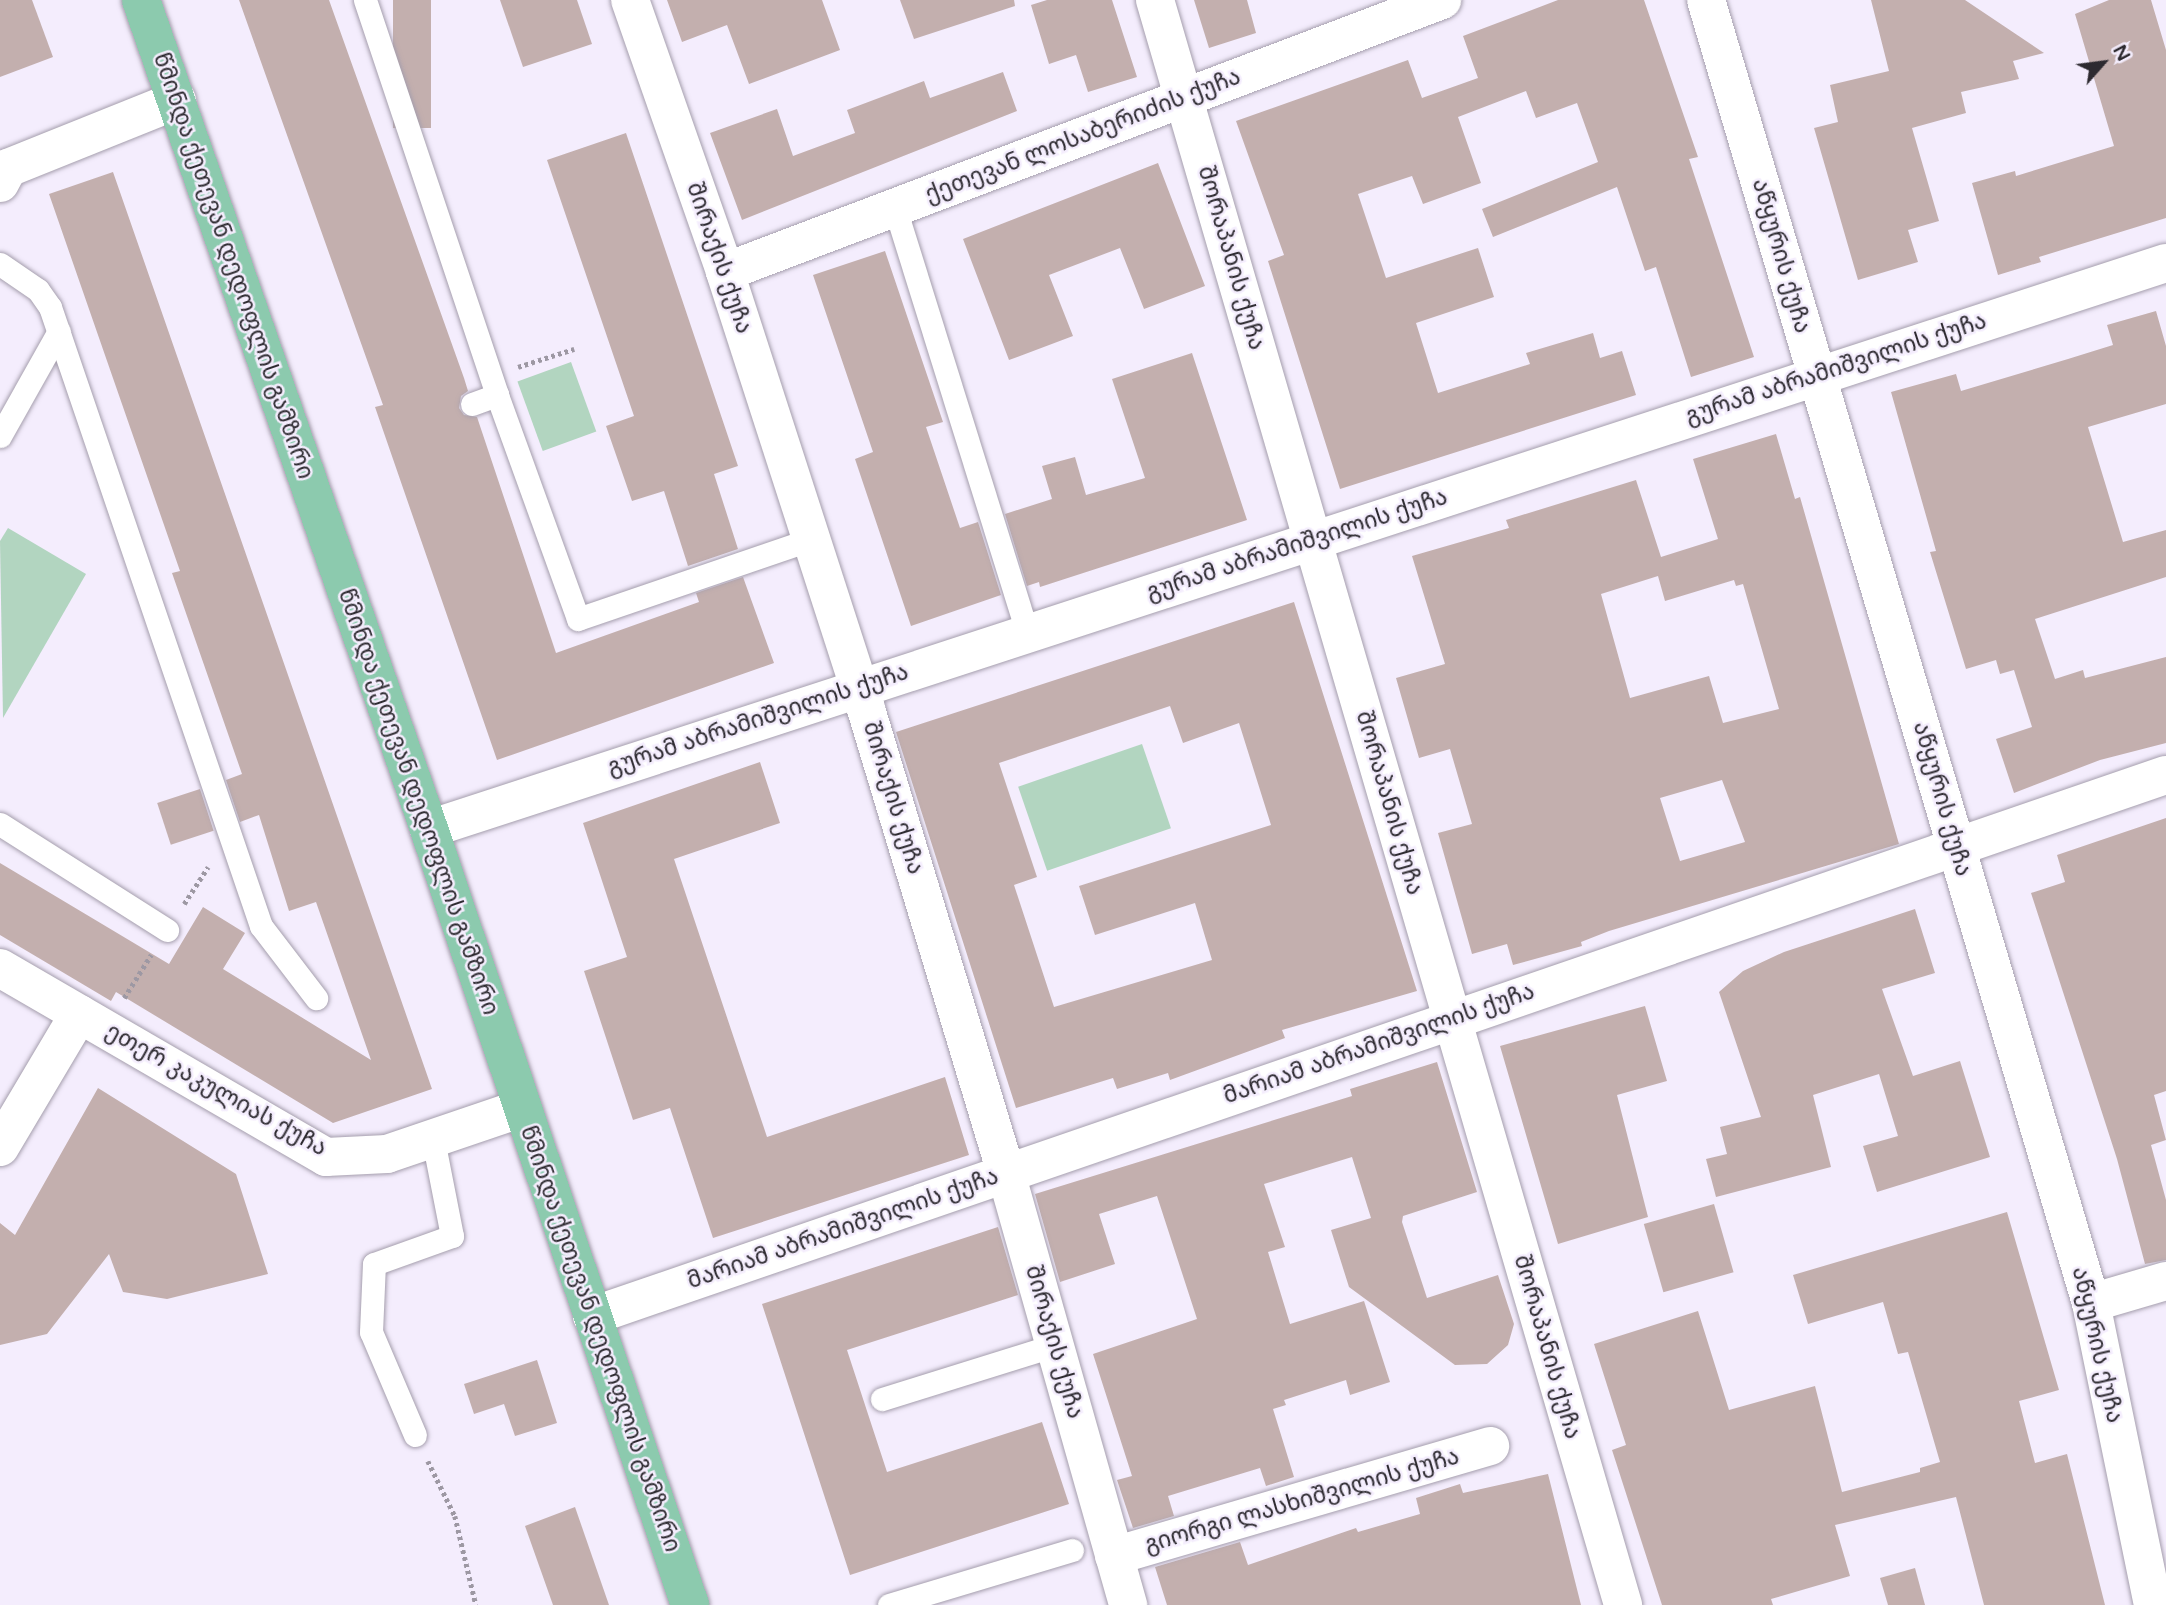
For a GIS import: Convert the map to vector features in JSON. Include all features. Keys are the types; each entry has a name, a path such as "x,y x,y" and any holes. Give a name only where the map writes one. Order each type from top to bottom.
{"main road":[{"name":"წმინდა ქეთევან დედოფლის გამზირი","path":"141,0 429,829 592,1315 679,1595"}],"street":[{"name":"შირაქის ქუჩა","path":"630,0 724,272 859,687 1006,1173 1128,1605"},
{"name":"შორაპანის ქუჩა","path":"1155,0 1623,1605"},
{"name":"ქეთევან ლოსაბერიძის ქუჩა","path":"724,272 1442,0"},
{"name":"აწყურის ქუჩა","path":"1706,0 2091,1303 2153,1605"},
{"path":"3,170 177,100"},
{"name":"გურამ აბრამიშვილის ქუჩა","path":"429,829 2166,263"},
{"name":"მარიამ აბრამიშვილის ქუჩა","path":"592,1315 2166,775"},
{"name":"ეთერ კაკულიას ქუჩა","path":"0,968 326,1157 387,1154 522,1108"},
{"path":"0,1147 79,1014"},
{"path":"2091,1303 2166,1281"},
{"name":"გიორგი ლასხიშვილის ქუჩა","path":"1114,1556 1490,1446"}],"lane":[{"path":"365,0 497,395 578,619 811,539"},
{"path":"895,208 1027,632"},
{"path":"0,264 38,290 59,331 261,926 316,998"},
{"path":"0,436 59,331"},
{"path":"472,404 497,395"},
{"path":"0,824 167,930"},
{"path":"415,1434 372,1332 374,1264 452,1236 433,1139"},
{"path":"882,1399 1055,1345"},
{"path":"889,1605 1072,1550"}],"path":[{"path":"505,371 573,349"},
{"path":"415,1434 454,1517 477,1605"}],"green space":[{"path":"571,362 596,432 543,451 517,381"},
{"path":"8,528 86,574 3,718 0,541"},
{"path":"1142,744 1171,828 1047,871 1018,787"}],"building":[{"path":"0,0 32,0 53,57 0,77"},
{"path":"239,0 329,0 464,378 468,391 461,396 459,408 464,415 477,417 556,653 699,602 696,593 743,577 774,663 497,760 375,407 383,405"},
{"path":"393,0 431,0 431,128 393,128"},
{"path":"500,0 577,0 592,44 523,67"},
{"path":"667,0 822,0 840,50 749,84 727,25 682,42"},
{"path":"900,0 1014,0 1015,6 914,39"},
{"path":"1047,0 1112,0 1137,77 1088,92 1076,55 1049,64 1031,5"},
{"path":"1194,0 1247,0 1256,33 1209,48"},
{"path":"1558,0 1644,0 1698,157 1689,159 1754,357 1691,377 1656,267 1645,271 1617,187 1493,237 1482,209 1598,162 1577,103 1536,118 1526,91 1458,117 1481,183 1423,204 1412,176 1358,194 1386,278 1478,248 1494,297 1416,323 1438,393 1530,364 1526,353 1593,333 1600,358 1622,351 1636,395 1340,489 1268,261 1284,255 1236,121 1408,60 1422,98 1478,78 1463,36"},
{"path":"1871,0 1965,0 2044,53 2013,61 2019,79 1961,92 1966,113 1912,128 1939,221 1908,230 1918,262 1858,280 1814,128 1838,122 1830,85 1889,71"},
{"path":"2109,0 2151,0 2166,50 2166,218 2039,257 2041,262 1998,275 1972,183 2015,171 2016,176 2114,146 2075,14"},
{"path":"1003,72 1017,111 742,220 710,133 777,109 793,156 855,133 847,110 924,81 930,98"},
{"path":"626,133 738,466 714,474 738,549 688,566 664,491 632,501 606,426 634,416 547,160"},
{"path":"1158,163 1205,286 1144,309 1120,248 1049,275 1073,336 1009,360 963,239"},
{"path":"113,172 432,1089 333,1123 116,992 111,1001 0,935 0,863 169,964 203,907 245,933 223,969 371,1060 316,902 289,911 259,815 240,822 226,780 242,774 172,573 180,571 49,194"},
{"path":"885,251 943,422 926,427 960,528 978,522 1001,595 911,626 855,459 873,452 813,275"},
{"path":"2156,311 2166,346 2166,404 2088,427 2123,542 2166,530 2166,577 2035,619 2055,679 2083,670 2085,678 2166,657 2166,743 2100,760 2014,793 1996,739 2032,727 2014,670 2000,674 1996,660 1966,669 1930,552 1936,551 1891,392 1956,374 1961,391 2068,359 2113,345 2107,325"},
{"path":"1192,353 1247,520 1040,587 1039,582 1027,586 1005,514 1052,499 1042,466 1075,457 1086,495 1145,478 1112,379"},
{"path":"1776,434 1795,499 1800,497 1899,844 1609,931 1581,942 1582,946 1513,965 1507,944 1472,954 1438,833 1472,824 1450,749 1419,758 1396,678 1445,664 1412,556 1509,528 1506,520 1636,480 1661,557 1718,539 1693,459","holes":["1658,576 1665,601 1734,580 1736,586 1743,584 1779,709 1723,723 1709,676 1630,698 1601,594","1722,780 1745,842 1680,861 1660,798"]},
{"path":"1294,602 1417,991 1282,1030 1285,1038 1170,1080 1168,1073 1117,1089 1113,1078 1016,1108 896,732","holes":["1170,706 1183,743 1239,723 1271,825 1079,886 1095,935 1195,903 1212,960 1054,1007 1014,885 1037,877 999,763"]},
{"path":"760,762 780,823 674,859 767,1137 945,1077 969,1155 713,1238 670,1108 633,1120 584,971 627,957 583,823"},
{"path":"200,789 214,831 171,845 157,803"},
{"path":"2166,818 2166,1091 2154,1095 2166,1140 2151,1145 2166,1200 2166,1260 2145,1264 2117,1159 2031,893 2065,882 2057,855"},
{"path":"1915,909 1935,973 1882,989 1913,1076 1960,1061 1990,1157 1877,1192 1863,1146 1898,1136 1879,1074 1813,1095 1831,1167 1716,1197 1706,1159 1727,1154 1720,1127 1761,1117 1719,992 1743,971 1784,952"},
{"path":"1645,1006 1667,1081 1617,1095 1648,1217 1558,1244 1500,1046"},
{"path":"1437,1062 1477,1192 1403,1216 1402,1222 1427,1298 1498,1275 1514,1324 1508,1345 1487,1364 1455,1365 1349,1287 1331,1230 1371,1218 1352,1157 1264,1184 1285,1247 1268,1252 1290,1324 1364,1301 1390,1382 1350,1395 1346,1380 1284,1400 1286,1405 1273,1409 1294,1477 1266,1486 1260,1468 1168,1496 1174,1516 1133,1528 1117,1480 1132,1476 1093,1354 1197,1319 1157,1196 1099,1214 1115,1264 1060,1282 1035,1194 1352,1096 1350,1089"},
{"path":"98,1088 236,1174 268,1274 167,1299 123,1292 109,1254 47,1334 0,1345 0,1223 15,1235"},
{"path":"1714,1204 1734,1272 1663,1292 1644,1224"},
{"path":"2007,1212 2059,1390 2019,1401 2035,1463 2067,1454 2105,1605 1984,1605 1956,1497 1835,1525 1850,1576 1771,1599 1773,1605 1662,1605 1612,1450 1626,1445 1594,1344 1698,1311 1729,1410 1815,1386 1842,1492 1920,1472 1920,1468 1940,1462 1908,1352 1898,1354 1883,1302 1808,1324 1793,1275"},
{"path":"998,1227 1018,1295 847,1350 887,1472 1042,1422 1069,1504 850,1575 762,1304"},
{"path":"537,1360 557,1423 515,1436 504,1404 474,1414 464,1384"},
{"path":"1548,1474 1581,1605 1167,1605 1155,1567 1240,1542 1248,1565 1356,1528 1358,1532 1420,1514 1416,1498 1460,1484 1463,1493"},
{"path":"575,1507 609,1605 553,1605 525,1526"},
{"path":"1915,1568 1925,1605 1888,1605 1880,1578"}]}
